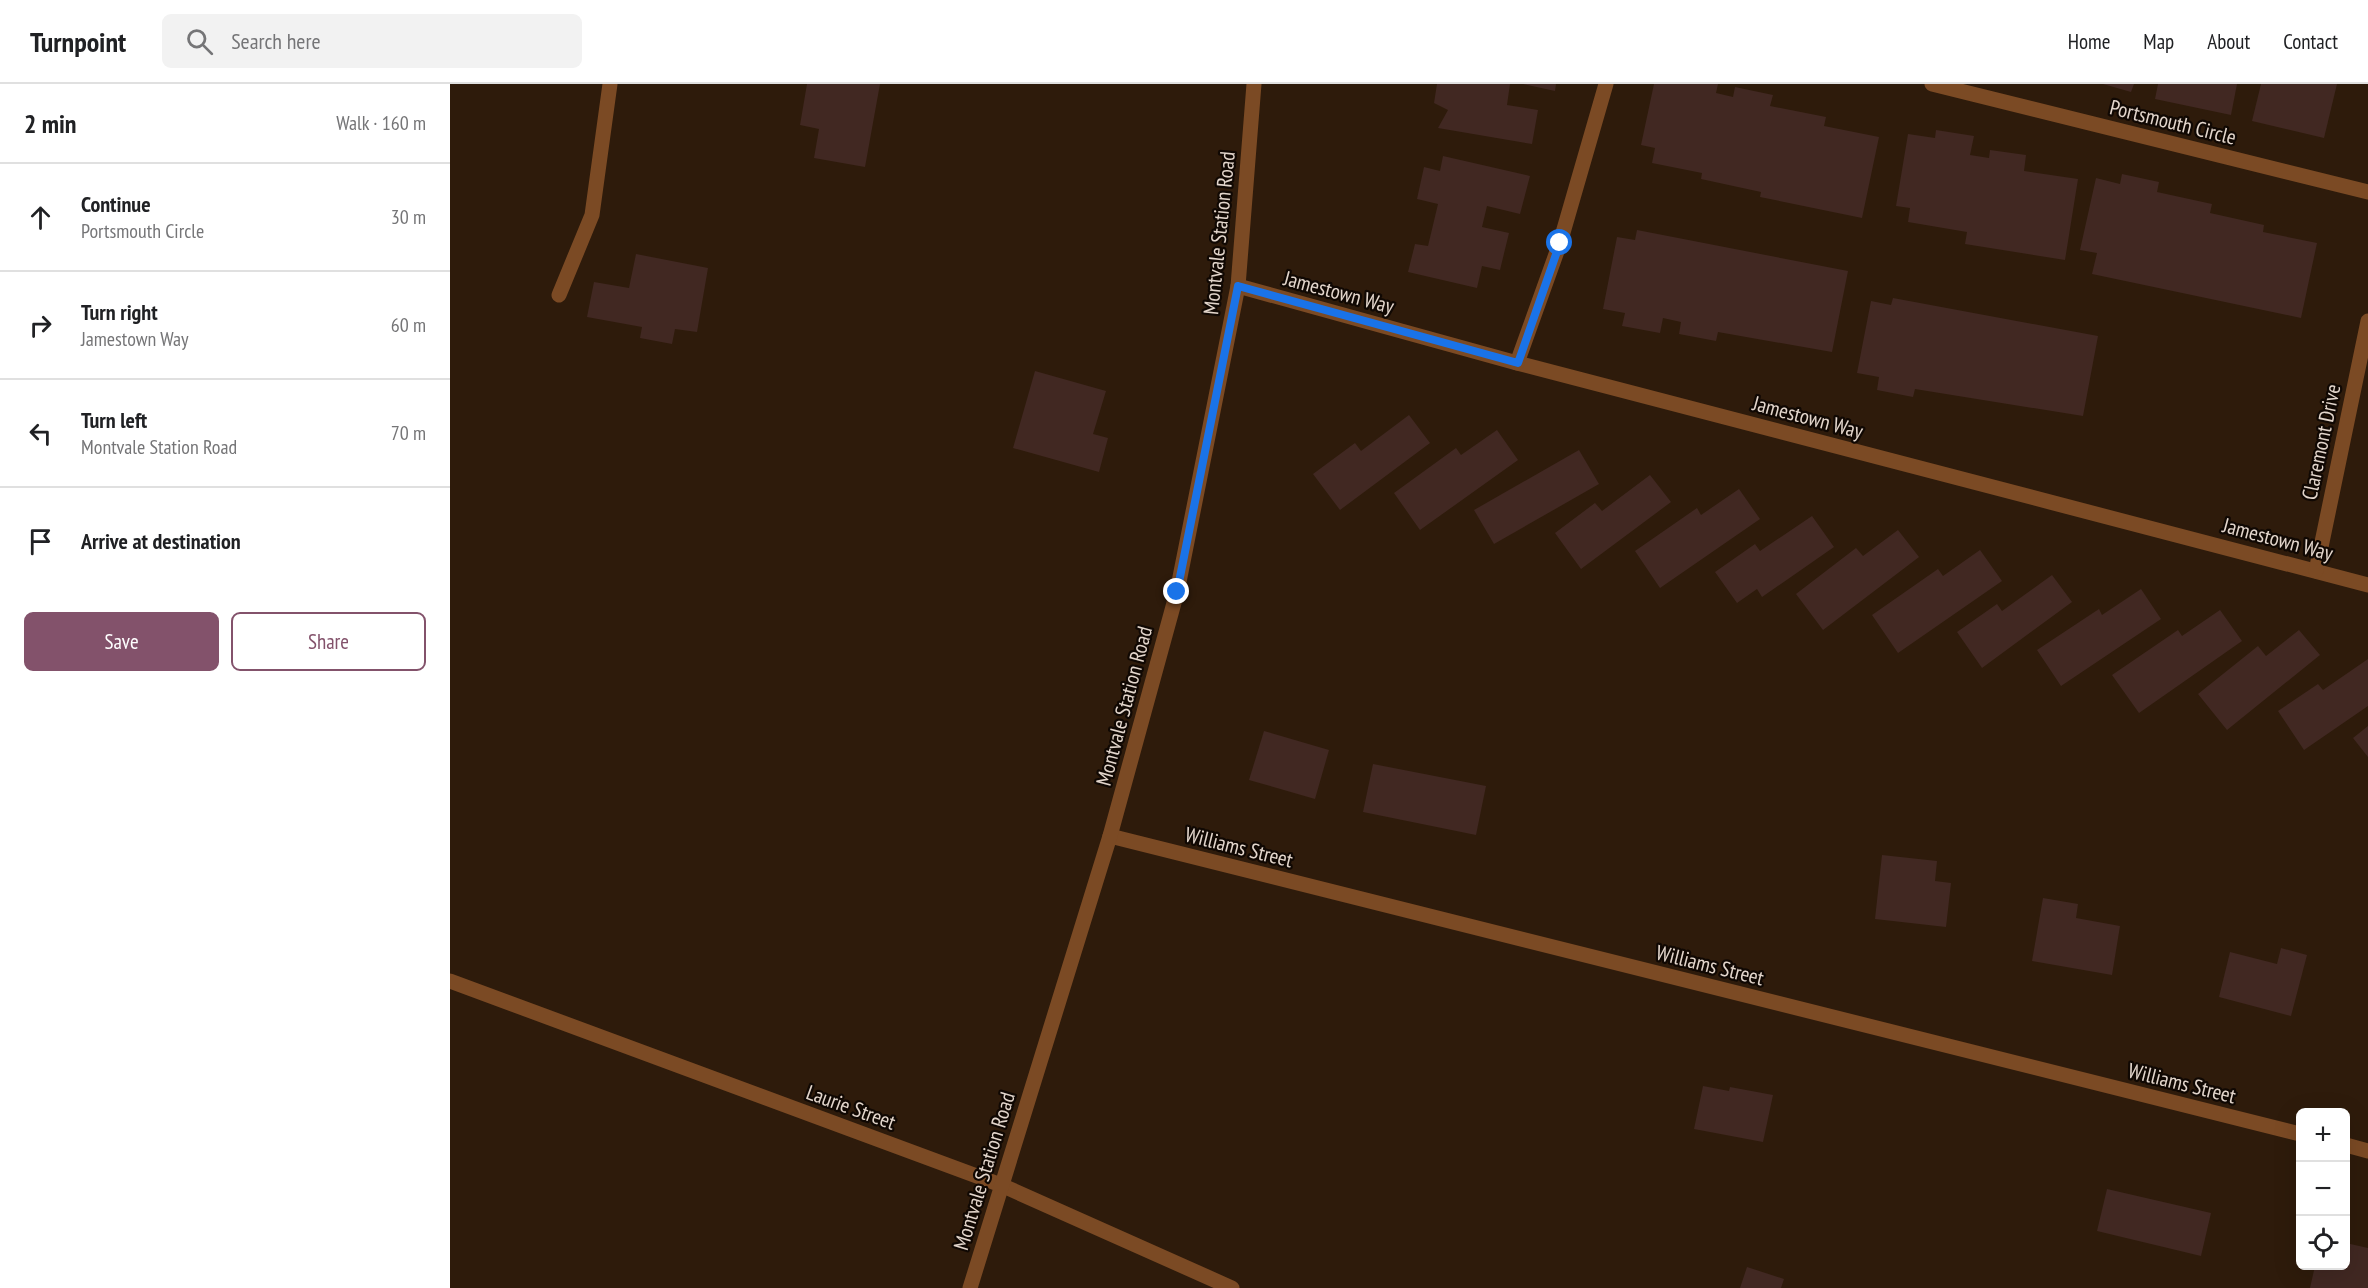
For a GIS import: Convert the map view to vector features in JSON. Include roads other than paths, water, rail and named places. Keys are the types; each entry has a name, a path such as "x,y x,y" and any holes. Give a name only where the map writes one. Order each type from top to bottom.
{"street":[{"path":"559,295 592,215 610,84"},
{"name":"Montvale Station Road","path":"970,1288 1110,836 1177,592 1238,286 1254,84"},
{"path":"1518,363 1560,243 1606,84"},
{"name":"Portsmouth Circle","path":"1932,84 2368,192"},
{"name":"Jamestown Way","path":"1238,286 1518,363 2368,585"},
{"name":"Claremont Drive","path":"2316,571 2368,321"},
{"name":"Williams Street","path":"1110,836 2296,1133"},
{"name":"Laurie Street","path":"450,981 1001,1185 1232,1288"},
{"path":"2350,1146 2368,1151"}]}
